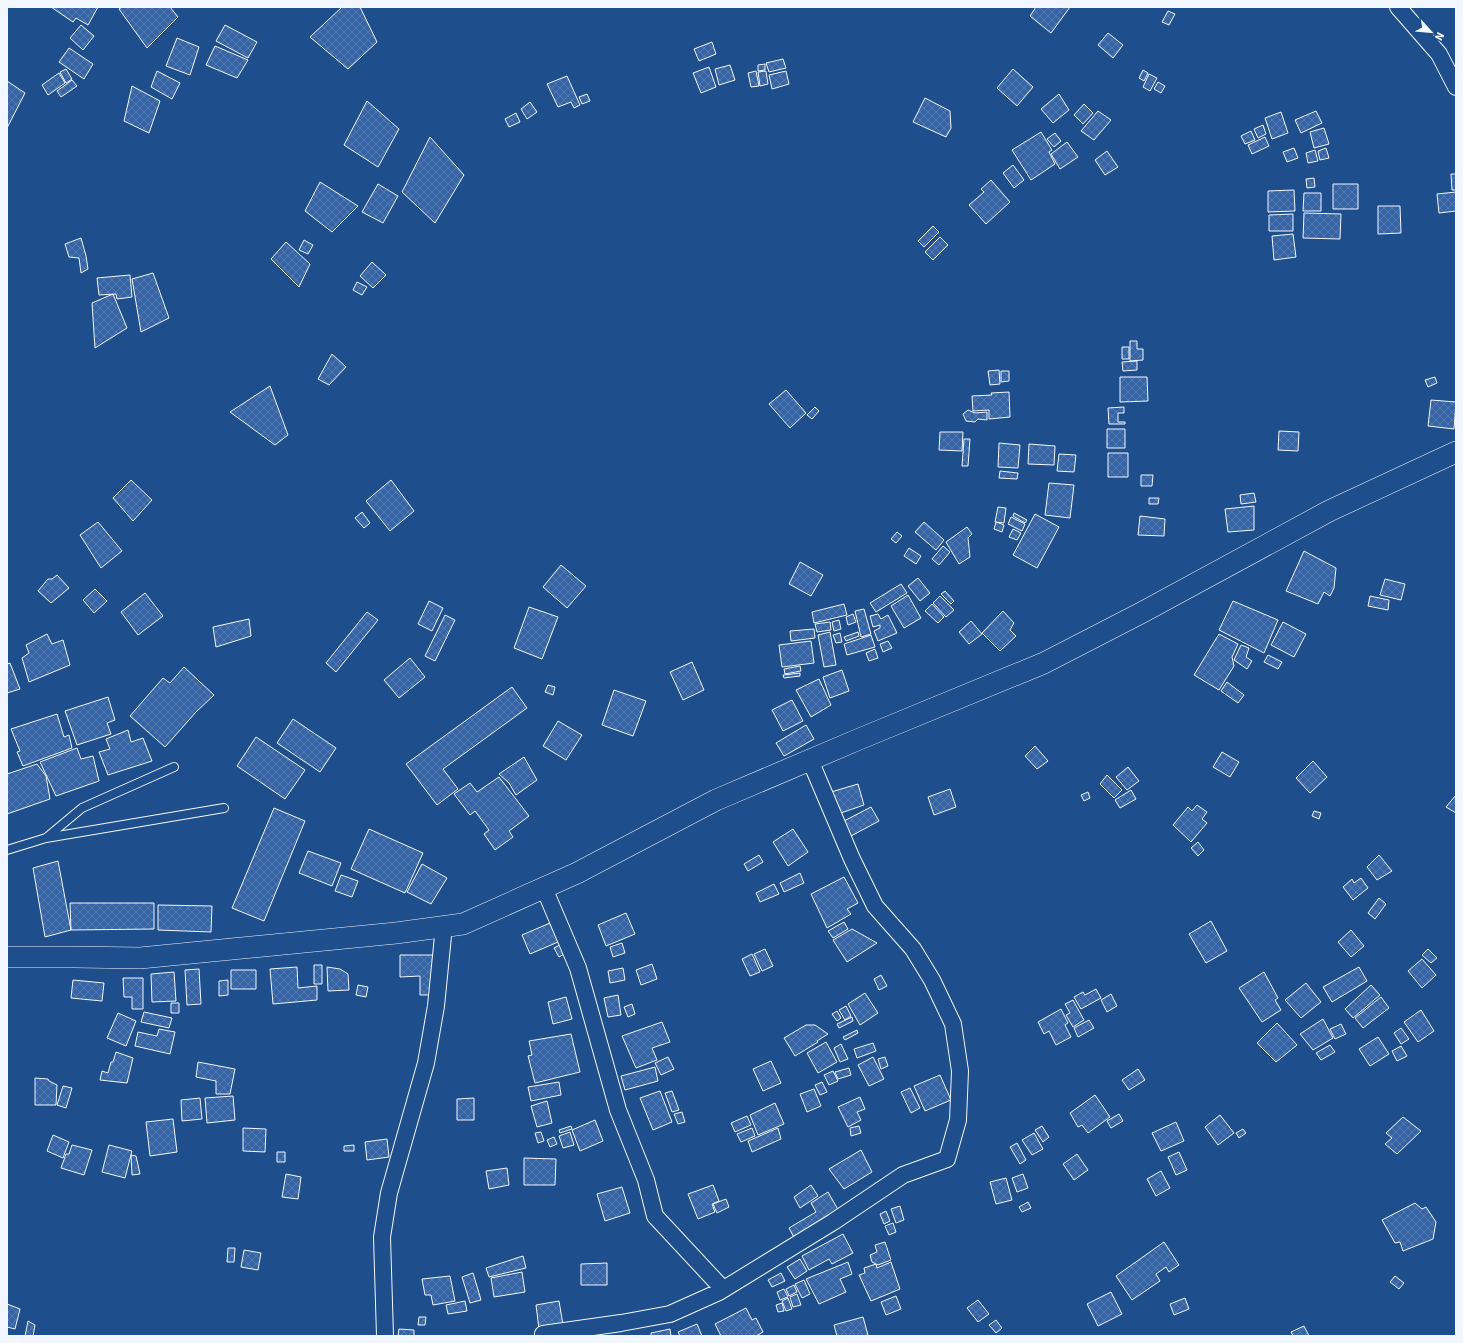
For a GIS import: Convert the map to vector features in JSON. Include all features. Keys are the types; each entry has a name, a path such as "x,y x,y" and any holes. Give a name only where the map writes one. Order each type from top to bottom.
{"street":[{"path":"1398,7 1439,54 1456,87"},
{"path":"7,957 140,958 396,933 463,924 577,873 716,800 1044,663 1142,613 1329,511 1456,452"},
{"path":"543,1334 621,1323 670,1314 723,1289 833,1222 903,1174 946,1159 958,1120 960,1071 953,1024 932,980 913,949 875,906 852,859 810,760"},
{"path":"544,888 578,968 618,1110 646,1180 655,1216 723,1289"},
{"path":"385,1336 382,1237 389,1193 426,1063 436,1006 444,926"}],"lane":[{"path":"46,838 82,808 174,767"},
{"path":"7,850 46,838 224,808"}],"building":[{"path":"51,7 98,7 88,25 76,18 73,22"},
{"path":"122,7 170,7 178,17 147,48 119,9"},
{"path":"342,7 360,7 377,42 348,69 310,37"},
{"path":"1036,7 1070,7 1051,33 1030,16"},
{"path":"1168,11 1175,14 1169,25 1162,22"},
{"path":"81,25 94,36 83,50 70,38"},
{"path":"225,25 257,42 248,58 216,41"},
{"path":"1108,33 1123,45 1113,58 1098,45"},
{"path":"177,38 199,47 190,75 166,66"},
{"path":"712,42 716,54 699,61 694,49"},
{"path":"215,46 248,60 237,78 206,65"},
{"path":"69,48 93,64 84,79 59,62"},
{"path":"783,59 786,68 769,72 766,63"},
{"path":"765,64 765,70 758,71 758,65"},
{"path":"730,65 735,80 719,85 715,69"},
{"path":"709,67 716,87 701,93 693,73"},
{"path":"66,69 72,79 66,83 60,72"},
{"path":"1013,69 1033,87 1017,106 997,88"},
{"path":"1143,70 1148,73 1144,81 1139,78"},
{"path":"157,71 180,83 172,99 151,87"},
{"path":"756,71 759,86 751,87 748,73"},
{"path":"766,71 768,84 760,86 758,72"},
{"path":"786,71 789,84 772,89 769,75"},
{"path":"59,73 65,83 48,95 42,85"},
{"path":"1149,74 1157,78 1150,91 1143,87"},
{"path":"567,76 580,105 574,108 571,102 558,107 547,84"},
{"path":"72,80 77,86 61,97 57,91"},
{"path":"7,81 25,93 7,128"},
{"path":"1158,82 1165,86 1161,93 1154,89"},
{"path":"132,86 160,101 149,133 124,121"},
{"path":"587,94 590,101 582,104 579,97"},
{"path":"1059,94 1069,110 1053,123 1041,109"},
{"path":"925,98 950,111 951,128 946,137 913,122"},
{"path":"367,101 399,129 378,167 344,145"},
{"path":"530,102 537,112 527,119 521,109"},
{"path":"1084,104 1093,113 1083,124 1074,115"},
{"path":"1098,111 1111,120 1094,140 1081,131"},
{"path":"1316,111 1322,123 1301,133 1295,120"},
{"path":"1281,112 1288,133 1272,139 1265,118"},
{"path":"516,113 520,122 509,127 505,119"},
{"path":"1263,125 1266,134 1258,138 1254,129"},
{"path":"1324,128 1329,144 1314,148 1310,132"},
{"path":"1251,131 1255,140 1245,144 1241,136"},
{"path":"1041,132 1052,150 1049,152 1055,164 1031,180 1012,150"},
{"path":"1055,133 1061,141 1054,147 1047,139"},
{"path":"430,137 464,175 435,223 402,192"},
{"path":"1265,137 1269,146 1252,154 1248,145"},
{"path":"1067,142 1078,157 1060,169 1051,154"},
{"path":"1294,148 1298,158 1287,162 1283,152"},
{"path":"1326,148 1329,158 1320,160 1318,151"},
{"path":"1315,150 1318,161 1308,163 1306,153"},
{"path":"1107,151 1118,167 1105,175 1095,160"},
{"path":"1013,165 1024,180 1014,188 1003,173"},
{"path":"1451,174 1456,174 1456,190 1452,190"},
{"path":"1314,178 1315,187 1307,188 1306,179"},
{"path":"991,180 1010,202 986,224 969,205 984,192 981,189"},
{"path":"320,182 358,206 332,232 305,211"},
{"path":"378,184 398,196 383,223 362,212"},
{"path":"1333,184 1358,184 1358,209 1333,209"},
{"path":"1294,190 1295,211 1268,212 1268,191"},
{"path":"1456,192 1456,211 1439,213 1437,194"},
{"path":"1304,193 1321,193 1321,211 1303,211"},
{"path":"1378,206 1400,206 1401,233 1378,234"},
{"path":"1304,213 1341,214 1340,239 1303,238"},
{"path":"1293,214 1293,231 1269,231 1269,215"},
{"path":"933,226 939,232 924,247 918,241"},
{"path":"1293,234 1296,257 1274,260 1272,236"},
{"path":"940,237 948,245 933,260 925,252"},
{"path":"81,238 88,269 81,273 79,258 69,257 65,244"},
{"path":"304,240 313,245 308,254 299,250"},
{"path":"286,242 310,264 299,287 271,259"},
{"path":"372,262 386,275 373,288 360,276"},
{"path":"153,273 169,318 141,332 132,279"},
{"path":"130,275 132,297 117,299 116,294 99,295 97,278"},
{"path":"357,282 367,287 362,295 353,290"},
{"path":"113,294 127,328 95,348 92,303"},
{"path":"1130,341 1137,341 1137,349 1143,349 1143,360 1130,361"},
{"path":"1122,347 1129,347 1129,359 1122,359"},
{"path":"332,354 346,367 329,385 318,379"},
{"path":"1137,361 1137,370 1123,371 1122,362"},
{"path":"999,370 1000,384 990,385 988,371"},
{"path":"1001,371 1009,371 1009,381 1001,382"},
{"path":"1120,377 1147,377 1148,401 1120,402"},
{"path":"1435,377 1437,383 1428,387 1425,380"},
{"path":"270,386 288,435 275,445 230,412"},
{"path":"786,390 806,413 790,428 769,404"},
{"path":"1009,392 1010,417 989,419 989,410 973,411 972,396"},
{"path":"1431,400 1456,402 1454,429 1428,426"},
{"path":"815,407 819,411 812,419 807,415"},
{"path":"1124,407 1124,413 1118,413 1118,422 1125,422 1125,424 1109,424 1108,408"},
{"path":"968,410 975,413 987,412 987,420 978,419 975,422 966,421 963,414"},
{"path":"1107,429 1125,429 1125,448 1107,448"},
{"path":"1279,431 1299,432 1298,451 1278,450"},
{"path":"940,432 963,432 962,451 939,450"},
{"path":"964,439 970,439 968,466 962,466"},
{"path":"999,443 1020,445 1018,468 998,467"},
{"path":"1029,444 1055,446 1054,465 1028,464"},
{"path":"1108,453 1128,453 1128,477 1108,477"},
{"path":"1059,454 1076,455 1074,472 1057,471"},
{"path":"1000,471 1018,473 1017,479 999,478"},
{"path":"1141,475 1153,475 1152,486 1141,486"},
{"path":"131,480 152,500 133,521 113,498"},
{"path":"391,480 414,511 390,531 366,501"},
{"path":"1049,483 1074,485 1070,518 1045,515"},
{"path":"1254,493 1256,502 1241,504 1240,495"},
{"path":"1149,498 1159,498 1158,504 1149,504"},
{"path":"1254,506 1254,530 1228,532 1225,509"},
{"path":"998,507 1006,508 1004,523 995,522"},
{"path":"362,512 370,523 364,528 355,518"},
{"path":"1014,513 1027,520 1025,523 1013,516"},
{"path":"1035,514 1059,527 1037,568 1013,555"},
{"path":"1140,516 1165,519 1164,536 1138,535"},
{"path":"1011,517 1025,524 1022,531 1008,524"},
{"path":"98,522 122,551 101,568 80,535"},
{"path":"924,522 944,540 936,550 915,532"},
{"path":"996,522 1004,525 1002,532 994,529"},
{"path":"967,527 972,534 968,538 970,557 959,564 946,542"},
{"path":"1013,529 1021,533 1017,540 1009,537"},
{"path":"897,532 902,536 896,543 891,539"},
{"path":"943,546 950,552 939,565 932,559"},
{"path":"909,548 921,556 916,564 904,556"},
{"path":"1304,551 1336,568 1334,588 1330,596 1324,592 1318,604 1286,591"},
{"path":"800,562 823,575 811,596 789,584"},
{"path":"561,565 586,586 567,608 543,587"},
{"path":"57,575 69,588 51,603 38,591 48,579 52,579"},
{"path":"918,578 930,593 920,601 908,586"},
{"path":"1385,579 1405,584 1401,600 1380,595"},
{"path":"901,584 907,593 876,612 870,603"},
{"path":"95,589 107,601 94,613 83,600"},
{"path":"945,591 954,601 951,604 941,594"},
{"path":"145,593 163,616 138,635 121,612"},
{"path":"908,595 921,618 904,628 891,606"},
{"path":"940,596 954,610 946,617 933,603"},
{"path":"1370,596 1389,600 1388,610 1368,606"},
{"path":"429,601 443,608 432,631 418,624"},
{"path":"1233,601 1278,620 1264,653 1219,630"},
{"path":"844,604 847,615 814,623 812,612"},
{"path":"932,604 944,617 938,623 925,611"},
{"path":"529,607 558,617 542,659 514,648"},
{"path":"864,609 871,634 861,637 855,611"},
{"path":"1003,611 1014,623 1010,630 1016,636 1000,651 982,633"},
{"path":"367,612 378,620 336,672 326,663"},
{"path":"853,614 856,622 848,625 846,617"},
{"path":"878,614 881,619 888,615 897,633 878,641 874,631 880,628 880,625 873,627 870,616"},
{"path":"445,615 455,620 435,661 425,656"},
{"path":"249,619 251,636 216,647 213,627"},
{"path":"839,620 841,629 834,631 832,622"},
{"path":"971,621 982,634 969,644 959,632"},
{"path":"830,622 831,630 817,632 815,624"},
{"path":"1283,622 1306,634 1294,657 1271,645"},
{"path":"814,629 815,638 791,641 790,631"},
{"path":"830,632 836,665 824,667 818,635"},
{"path":"858,632 859,636 846,641 844,637"},
{"path":"840,633 842,642 836,643 833,635"},
{"path":"47,634 52,644 63,640 70,665 29,682 22,658 29,653 26,645"},
{"path":"1219,634 1238,644 1232,657 1234,666 1219,690 1194,675"},
{"path":"871,635 875,647 847,655 844,644"},
{"path":"811,641 814,663 782,667 779,645"},
{"path":"888,641 892,648 883,652 880,644"},
{"path":"1241,645 1249,648 1246,657 1252,661 1247,669 1234,660"},
{"path":"875,649 878,658 869,661 866,653"},
{"path":"1268,655 1282,662 1278,669 1264,662"},
{"path":"410,658 425,677 399,698 384,680"},
{"path":"692,662 704,690 683,700 670,672"},
{"path":"10,663 20,689 7,693 7,664"},
{"path":"800,666 801,671 785,674 784,669"},
{"path":"184,667 214,695 196,712 165,747 130,716 163,678 170,683"},
{"path":"842,670 849,691 830,698 823,677"},
{"path":"800,673 800,676 784,678 783,675"},
{"path":"819,679 831,705 811,717 796,690"},
{"path":"1227,682 1244,695 1238,703 1221,691"},
{"path":"548,685 555,687 553,695 545,692"},
{"path":"512,687 527,708 443,769 458,789 437,805 406,764"},
{"path":"614,690 646,701 633,736 602,725"},
{"path":"108,697 115,720 107,723 111,734 77,745 65,711"},
{"path":"792,700 803,721 783,731 772,710"},
{"path":"57,714 64,737 69,735 72,748 23,766 17,752 20,751 11,729"},
{"path":"293,719 336,748 320,772 277,743"},
{"path":"558,721 582,735 566,760 543,746"},
{"path":"806,725 814,739 784,756 776,743"},
{"path":"128,730 131,742 143,738 152,761 108,775 99,752 110,749 106,739"},
{"path":"256,737 305,770 285,799 237,766"},
{"path":"1035,746 1048,761 1037,769 1025,756"},
{"path":"77,748 81,759 93,756 99,781 56,796 40,762"},
{"path":"1222,752 1239,762 1230,777 1213,767"},
{"path":"524,757 537,780 516,795 509,783 499,774"},
{"path":"1313,761 1327,777 1310,793 1296,778"},
{"path":"37,764 46,776 50,799 7,814 7,774"},
{"path":"1128,767 1139,781 1127,790 1116,777"},
{"path":"1107,775 1122,790 1114,798 1100,784"},
{"path":"499,777 529,816 509,831 513,837 495,850 484,834 489,830 475,811 470,815 454,794 470,783 477,792"},
{"path":"858,784 864,805 838,814 831,792"},
{"path":"950,789 956,807 934,815 928,797"},
{"path":"1131,790 1136,799 1120,808 1115,800"},
{"path":"1088,792 1090,798 1084,801 1081,795"},
{"path":"1456,795 1456,813 1446,807"},
{"path":"1197,805 1207,812 1202,819 1207,823 1191,842 1173,825 1188,807 1192,811"},
{"path":"871,807 879,821 851,836 844,821"},
{"path":"274,808 305,821 264,921 232,908"},
{"path":"1314,811 1321,813 1319,819 1312,816"},
{"path":"369,829 423,853 405,893 351,869"},
{"path":"793,829 808,852 788,866 773,842"},
{"path":"1198,842 1204,850 1198,856 1191,848"},
{"path":"308,851 341,863 332,886 299,873"},
{"path":"759,855 763,862 748,871 744,864"},
{"path":"1379,855 1392,871 1377,880 1367,867"},
{"path":"58,861 71,930 45,937 33,868"},
{"path":"422,864 447,878 431,904 407,892"},
{"path":"800,873 804,883 784,892 780,883"},
{"path":"341,875 358,881 352,897 335,891"},
{"path":"844,877 858,903 847,909 851,914 827,928 811,894"},
{"path":"1361,878 1368,888 1353,900 1343,887 1352,879 1354,883"},
{"path":"774,884 779,894 760,902 756,893"},
{"path":"1379,898 1386,904 1375,919 1368,913"},
{"path":"70,903 154,903 154,929 71,930"},
{"path":"158,905 212,906 211,932 158,930"},
{"path":"626,913 635,934 606,946 598,925"},
{"path":"1211,921 1227,951 1206,963 1189,934"},
{"path":"844,922 848,929 833,938 828,931"},
{"path":"550,923 558,942 530,954 522,935"},
{"path":"852,929 877,943 847,962 833,940"},
{"path":"1351,930 1364,946 1351,957 1338,942"},
{"path":"565,942 569,951 559,957 554,948"},
{"path":"622,943 625,953 613,957 610,947"},
{"path":"765,949 773,966 762,971 754,954"},
{"path":"1428,949 1437,958 1431,963 1422,955"},
{"path":"752,954 760,972 750,976 742,959"},
{"path":"400,955 433,955 433,995 420,995 420,976 400,977"},
{"path":"1422,959 1436,975 1422,988 1408,971"},
{"path":"652,964 657,979 641,985 636,970"},
{"path":"314,965 322,965 322,984 314,984"},
{"path":"297,967 298,988 317,986 317,1000 273,1004 270,969"},
{"path":"327,967 340,969 348,974 349,990 328,991"},
{"path":"1359,967 1367,981 1332,1002 1323,987"},
{"path":"623,968 625,980 610,983 608,971"},
{"path":"199,969 201,1004 187,1005 185,970"},
{"path":"231,970 256,970 256,989 231,989"},
{"path":"174,972 176,1001 152,1002 151,974"},
{"path":"1264,972 1278,998 1275,1000 1281,1010 1262,1022 1239,988"},
{"path":"881,975 887,986 879,990 874,979"},
{"path":"123,978 143,978 143,1009 132,1009 132,997 124,997"},
{"path":"73,980 104,983 102,1001 71,998"},
{"path":"228,980 228,995 219,996 219,981"},
{"path":"1306,983 1321,1002 1301,1018 1285,1000"},
{"path":"358,985 368,987 366,997 356,995"},
{"path":"1371,985 1380,995 1353,1018 1345,1009"},
{"path":"1096,989 1101,998 1081,1009 1074,997 1083,992 1085,995"},
{"path":"865,993 878,1013 860,1025 848,1004"},
{"path":"1111,994 1117,1006 1107,1012 1101,1000"},
{"path":"618,995 621,1015 608,1017 604,998"},
{"path":"566,997 572,1019 553,1024 548,1002"},
{"path":"1381,997 1389,1008 1363,1028 1355,1018"},
{"path":"1073,1000 1084,1020 1073,1027 1066,1015 1070,1013 1065,1004"},
{"path":"171,1003 179,1003 179,1013 171,1013"},
{"path":"632,1004 635,1014 628,1017 624,1007"},
{"path":"846,1006 851,1016 845,1020 839,1010"},
{"path":"1061,1009 1068,1023 1065,1025 1071,1037 1056,1045 1049,1031 1044,1034 1038,1022"},
{"path":"1421,1010 1434,1031 1418,1042 1404,1022"},
{"path":"837,1011 841,1018 837,1021 832,1014"},
{"path":"144,1012 172,1018 169,1028 141,1022"},
{"path":"118,1013 136,1021 126,1046 107,1038"},
{"path":"852,1017 853,1021 839,1028 837,1024"},
{"path":"1323,1019 1333,1038 1313,1050 1300,1034"},
{"path":"1089,1020 1094,1028 1078,1037 1074,1028"},
{"path":"662,1022 670,1042 652,1048 657,1060 636,1068 622,1036"},
{"path":"1277,1023 1297,1045 1276,1062 1257,1043"},
{"path":"1341,1024 1346,1034 1335,1039 1330,1029"},
{"path":"806,1025 815,1025 828,1034 795,1056 784,1038"},
{"path":"1401,1028 1409,1039 1401,1044 1394,1033"},
{"path":"159,1029 175,1032 170,1054 135,1046 138,1032 157,1036"},
{"path":"857,1030 858,1033 845,1040 843,1037"},
{"path":"571,1034 580,1072 535,1083 528,1056 532,1055 529,1041"},
{"path":"1378,1037 1389,1054 1370,1066 1359,1049"},
{"path":"826,1042 837,1062 818,1073 807,1053"},
{"path":"873,1043 876,1051 857,1058 854,1049"},
{"path":"841,1044 848,1059 840,1062 834,1048"},
{"path":"1330,1045 1335,1052 1321,1060 1316,1053"},
{"path":"1401,1046 1407,1056 1397,1061 1392,1051"},
{"path":"116,1052 133,1058 127,1083 100,1080 102,1071 108,1073"},
{"path":"668,1057 674,1069 661,1075 655,1063"},
{"path":"873,1057 884,1079 869,1086 858,1065"},
{"path":"885,1057 888,1066 881,1069 878,1059"},
{"path":"771,1061 781,1083 763,1091 753,1069"},
{"path":"198,1062 235,1069 230,1094 216,1094 216,1081 196,1077"},
{"path":"655,1067 658,1081 625,1090 621,1076"},
{"path":"849,1068 851,1075 838,1079 835,1072"},
{"path":"1138,1069 1145,1080 1129,1090 1122,1080"},
{"path":"833,1071 838,1081 829,1085 824,1075"},
{"path":"940,1075 951,1100 925,1111 914,1086"},
{"path":"35,1078 48,1079 57,1085 56,1105 35,1105"},
{"path":"559,1082 561,1095 531,1101 528,1087"},
{"path":"822,1082 827,1092 820,1095 815,1085"},
{"path":"63,1086 72,1088 66,1108 57,1105"},
{"path":"910,1088 920,1108 911,1113 901,1092"},
{"path":"814,1089 821,1106 807,1112 800,1094"},
{"path":"660,1091 672,1122 653,1130 640,1098"},
{"path":"672,1091 679,1110 672,1112 665,1093"},
{"path":"1095,1095 1110,1117 1088,1133 1082,1125 1078,1127 1070,1113"},
{"path":"233,1096 235,1120 207,1123 205,1098"},
{"path":"860,1097 865,1109 857,1112 861,1120 848,1127 838,1107"},
{"path":"200,1098 202,1119 182,1121 181,1100"},
{"path":"474,1098 474,1120 457,1120 457,1099"},
{"path":"547,1101 552,1123 537,1127 531,1106"},
{"path":"775,1103 784,1124 758,1135 750,1115"},
{"path":"682,1112 685,1122 678,1124 674,1114"},
{"path":"1119,1114 1123,1121 1111,1128 1107,1121"},
{"path":"1220,1115 1234,1133 1218,1145 1205,1127"},
{"path":"747,1116 751,1125 735,1132 731,1123"},
{"path":"1403,1117 1421,1131 1397,1154 1385,1144 1392,1138 1386,1133"},
{"path":"173,1119 177,1152 150,1156 146,1122"},
{"path":"595,1120 603,1141 580,1151 572,1130"},
{"path":"1176,1122 1184,1141 1161,1151 1152,1133"},
{"path":"571,1126 572,1129 560,1133 559,1130"},
{"path":"859,1126 861,1133 851,1136 850,1128"},
{"path":"1042,1126 1049,1137 1043,1142 1035,1130"},
{"path":"243,1128 266,1129 265,1152 243,1151"},
{"path":"752,1128 755,1136 741,1142 737,1134"},
{"path":"778,1128 781,1139 752,1152 748,1141"},
{"path":"1243,1129 1246,1133 1239,1138 1236,1133"},
{"path":"541,1132 544,1141 538,1143 535,1133"},
{"path":"570,1132 574,1145 563,1148 559,1136"},
{"path":"1034,1133 1043,1149 1032,1155 1022,1140"},
{"path":"53,1135 69,1142 63,1158 47,1151"},
{"path":"554,1137 557,1144 550,1147 547,1140"},
{"path":"387,1139 389,1157 367,1160 365,1142"},
{"path":"1017,1143 1026,1160 1020,1164 1010,1147"},
{"path":"72,1145 92,1150 84,1175 61,1168 66,1154 69,1154"},
{"path":"109,1145 132,1151 125,1178 102,1172"},
{"path":"354,1145 354,1151 344,1151 344,1146"},
{"path":"861,1150 872,1172 844,1189 829,1169"},
{"path":"277,1152 285,1152 285,1162 277,1162"},
{"path":"1179,1152 1187,1170 1176,1175 1168,1157"},
{"path":"1077,1154 1088,1170 1074,1180 1063,1164"},
{"path":"131,1155 136,1156 140,1174 132,1175"},
{"path":"524,1158 556,1159 555,1185 524,1185"},
{"path":"507,1168 509,1185 489,1189 486,1171"},
{"path":"1161,1171 1170,1188 1156,1196 1147,1179"},
{"path":"286,1174 301,1177 298,1199 282,1197"},
{"path":"1023,1174 1028,1188 1017,1192 1012,1178"},
{"path":"1006,1178 1012,1200 996,1204 990,1182"},
{"path":"713,1185 719,1201 712,1204 715,1212 698,1219 688,1194"},
{"path":"811,1185 818,1196 800,1208 794,1197"},
{"path":"622,1187 630,1213 605,1221 597,1194"},
{"path":"828,1192 841,1215 797,1243 789,1228 816,1212 811,1203"},
{"path":"726,1199 729,1207 717,1213 713,1204"},
{"path":"1028,1202 1031,1208 1022,1212 1019,1207"},
{"path":"1415,1203 1422,1209 1426,1207 1436,1222 1433,1239 1403,1251 1400,1242 1395,1243 1382,1220"},
{"path":"900,1206 904,1220 896,1223 891,1209"},
{"path":"886,1211 890,1221 884,1224 880,1214"},
{"path":"893,1223 896,1232 889,1235 885,1226"},
{"path":"843,1234 853,1253 832,1264 829,1259 809,1270 802,1256"},
{"path":"885,1242 891,1260 878,1265 872,1262 870,1255 877,1252 875,1245"},
{"path":"1164,1242 1179,1265 1169,1272 1166,1267 1156,1274 1160,1281 1132,1300 1116,1276"},
{"path":"228,1248 235,1248 234,1262 227,1262"},
{"path":"244,1250 261,1253 258,1270 241,1267"},
{"path":"523,1256 526,1268 489,1277 486,1268"},
{"path":"800,1259 807,1271 795,1279 787,1267"},
{"path":"848,1262 852,1274 840,1279 846,1292 819,1304 806,1279"},
{"path":"891,1262 900,1289 871,1301 859,1275 865,1273 864,1268 876,1264 877,1268"},
{"path":"607,1263 607,1285 581,1285 581,1264"},
{"path":"522,1272 525,1292 494,1297 491,1278"},
{"path":"473,1273 481,1300 470,1303 462,1277"},
{"path":"781,1273 785,1281 772,1287 768,1280"},
{"path":"450,1276 455,1301 433,1305 431,1295 425,1295 422,1279"},
{"path":"1395,1276 1404,1283 1399,1289 1390,1282"},
{"path":"804,1280 810,1294 802,1298 795,1284"},
{"path":"794,1285 797,1292 789,1296 786,1289"},
{"path":"784,1289 788,1297 780,1300 777,1292"},
{"path":"1111,1292 1122,1314 1098,1326 1087,1304"},
{"path":"797,1294 801,1305 793,1307 790,1297"},
{"path":"896,1296 901,1309 886,1315 881,1302"},
{"path":"788,1298 792,1309 786,1311 782,1301"},
{"path":"1185,1298 1189,1309 1174,1315 1170,1304"},
{"path":"978,1300 989,1314 978,1322 967,1308"},
{"path":"465,1301 467,1311 448,1314 446,1305"},
{"path":"559,1301 563,1325 539,1329 536,1305"},
{"path":"782,1303 784,1311 778,1312 776,1305"},
{"path":"7,1304 20,1309 15,1329 7,1327"},
{"path":"746,1308 752,1320 756,1318 763,1332 756,1336 721,1336 715,1324"},
{"path":"419,1317 426,1317 425,1325 418,1325"},
{"path":"863,1317 868,1335 837,1336 834,1325"},
{"path":"996,1320 1002,1328 996,1333 989,1325"},
{"path":"28,1321 35,1325 33,1336 25,1336"},
{"path":"697,1324 702,1336 680,1336 678,1332"},
{"path":"1304,1326 1309,1336 1293,1336 1291,1332"},
{"path":"399,1329 414,1330 414,1336 398,1336"},
{"path":"670,1329 671,1336 651,1336 651,1333"}]}
